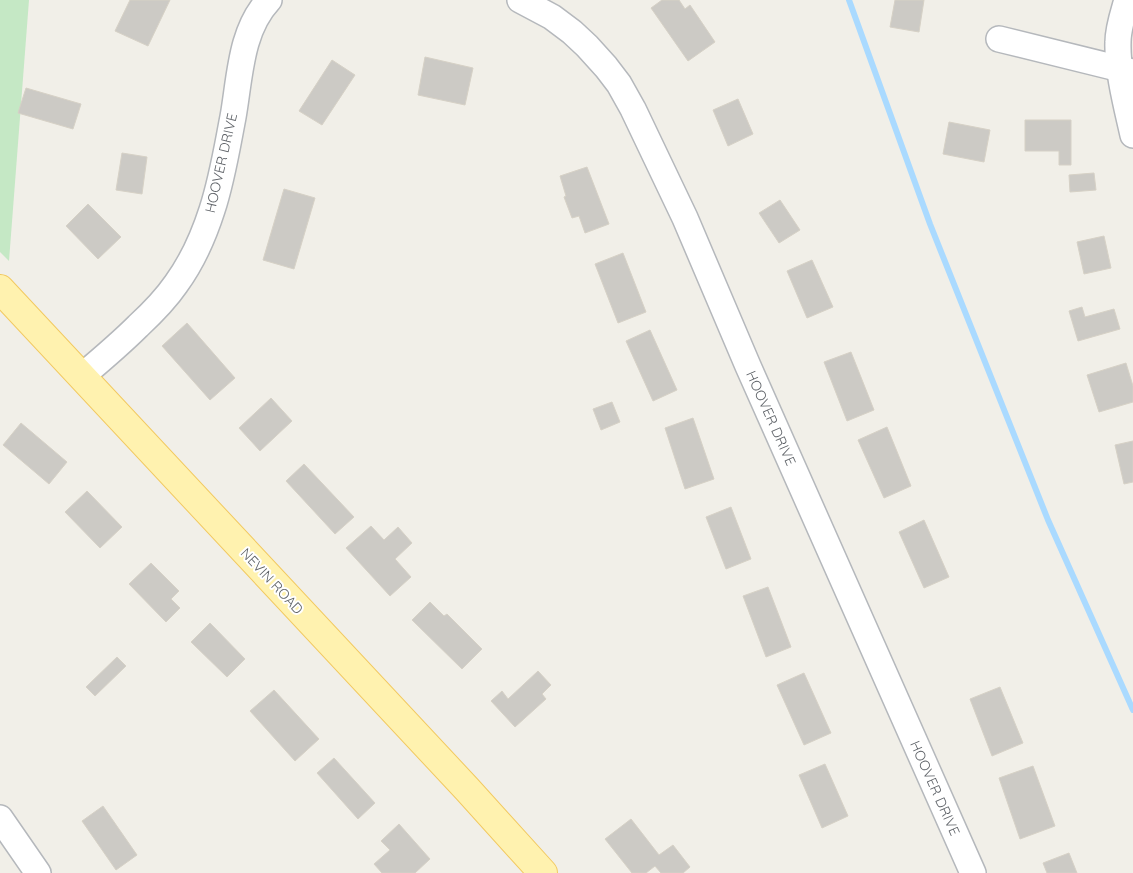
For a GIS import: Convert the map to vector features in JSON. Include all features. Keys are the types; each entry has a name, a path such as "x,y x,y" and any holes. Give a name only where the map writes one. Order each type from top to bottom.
{"main road":[{"name":"NEVIN ROAD","path":"0,289 467,789 542,873"}],"street":[{"name":"HOOVER DRIVE","path":"82,376 109,354 160,305 186,268 201,238 212,211 217,192 233,117 241,62 250,30 260,9 269,0"},
{"name":"HOOVER DRIVE","path":"520,0 552,17 587,46 606,66 633,109 685,218 752,375 973,873"},
{"path":"1127,0 1121,21 1118,43 1126,71 1133,135"},
{"path":"999,39 1126,71"},
{"path":"0,818 38,873"}],"green space":[{"path":"0,0 29,0 9,261 0,252"}],"building":[{"path":"130,0 170,0 148,46 115,31"},
{"path":"662,0 679,0 685,9 690,5 715,42 688,61 651,8"},
{"path":"895,0 924,0 919,32 890,27"},
{"path":"425,57 473,68 465,105 418,95"},
{"path":"332,60 355,75 322,125 299,111"},
{"path":"26,88 81,104 73,129 18,113"},
{"path":"738,99 753,134 728,146 713,110"},
{"path":"1025,120 1071,120 1071,165 1059,165 1059,151 1025,151"},
{"path":"949,122 990,130 984,162 943,154"},
{"path":"122,153 147,157 142,194 116,190"},
{"path":"587,167 609,224 585,233 579,216 572,218 564,197 566,196 560,176"},
{"path":"1094,173 1096,190 1070,192 1069,175"},
{"path":"284,189 315,198 294,269 263,260"},
{"path":"780,200 800,230 779,243 759,213"},
{"path":"88,204 121,237 98,259 66,226"},
{"path":"1104,236 1111,268 1084,274 1077,242"},
{"path":"623,253 646,312 618,323 595,264"},
{"path":"812,260 833,307 807,318 787,271"},
{"path":"1082,307 1085,317 1114,309 1120,329 1078,341 1069,311"},
{"path":"187,323 235,378 210,400 162,346"},
{"path":"650,330 677,390 653,401 626,341"},
{"path":"851,352 874,410 847,421 824,362"},
{"path":"1126,363 1133,386 1133,402 1099,412 1087,375"},
{"path":"271,398 292,421 260,451 239,428"},
{"path":"612,402 620,422 601,430 593,409"},
{"path":"693,418 714,479 685,489 665,428"},
{"path":"21,423 67,462 49,484 3,445"},
{"path":"887,427 911,486 884,498 858,440"},
{"path":"1133,441 1133,482 1124,484 1115,445"},
{"path":"304,464 354,517 335,534 286,481"},
{"path":"87,491 122,527 100,548 65,512"},
{"path":"731,507 751,559 726,569 706,517"},
{"path":"924,520 949,577 924,588 899,532"},
{"path":"371,526 384,540 398,527 412,543 395,559 411,577 390,596 346,548"},
{"path":"151,563 179,591 171,599 180,608 166,622 129,584"},
{"path":"768,587 791,647 766,657 743,596"},
{"path":"430,602 444,616 447,614 482,649 462,669 412,620"},
{"path":"210,623 245,659 227,677 191,642"},
{"path":"117,657 126,666 95,696 86,687"},
{"path":"538,671 551,685 542,694 546,699 515,727 491,701 502,691 508,699"},
{"path":"804,673 831,733 804,745 777,685"},
{"path":"1000,687 1023,743 992,756 970,699"},
{"path":"274,690 319,739 295,761 250,711"},
{"path":"334,758 375,803 358,819 317,773"},
{"path":"825,764 848,816 822,828 799,775"},
{"path":"1033,766 1055,826 1020,839 999,778"},
{"path":"103,806 137,855 116,870 82,821"},
{"path":"631,819 659,855 673,845 690,867 683,873 661,873 655,866 646,873 632,873 605,839"},
{"path":"399,824 430,859 415,873 382,873 374,864 390,850 381,841"},
{"path":"1069,853 1077,873 1047,873 1043,863"}],"waterway":[{"path":"849,0 930,224 1048,520 1133,710"}]}
